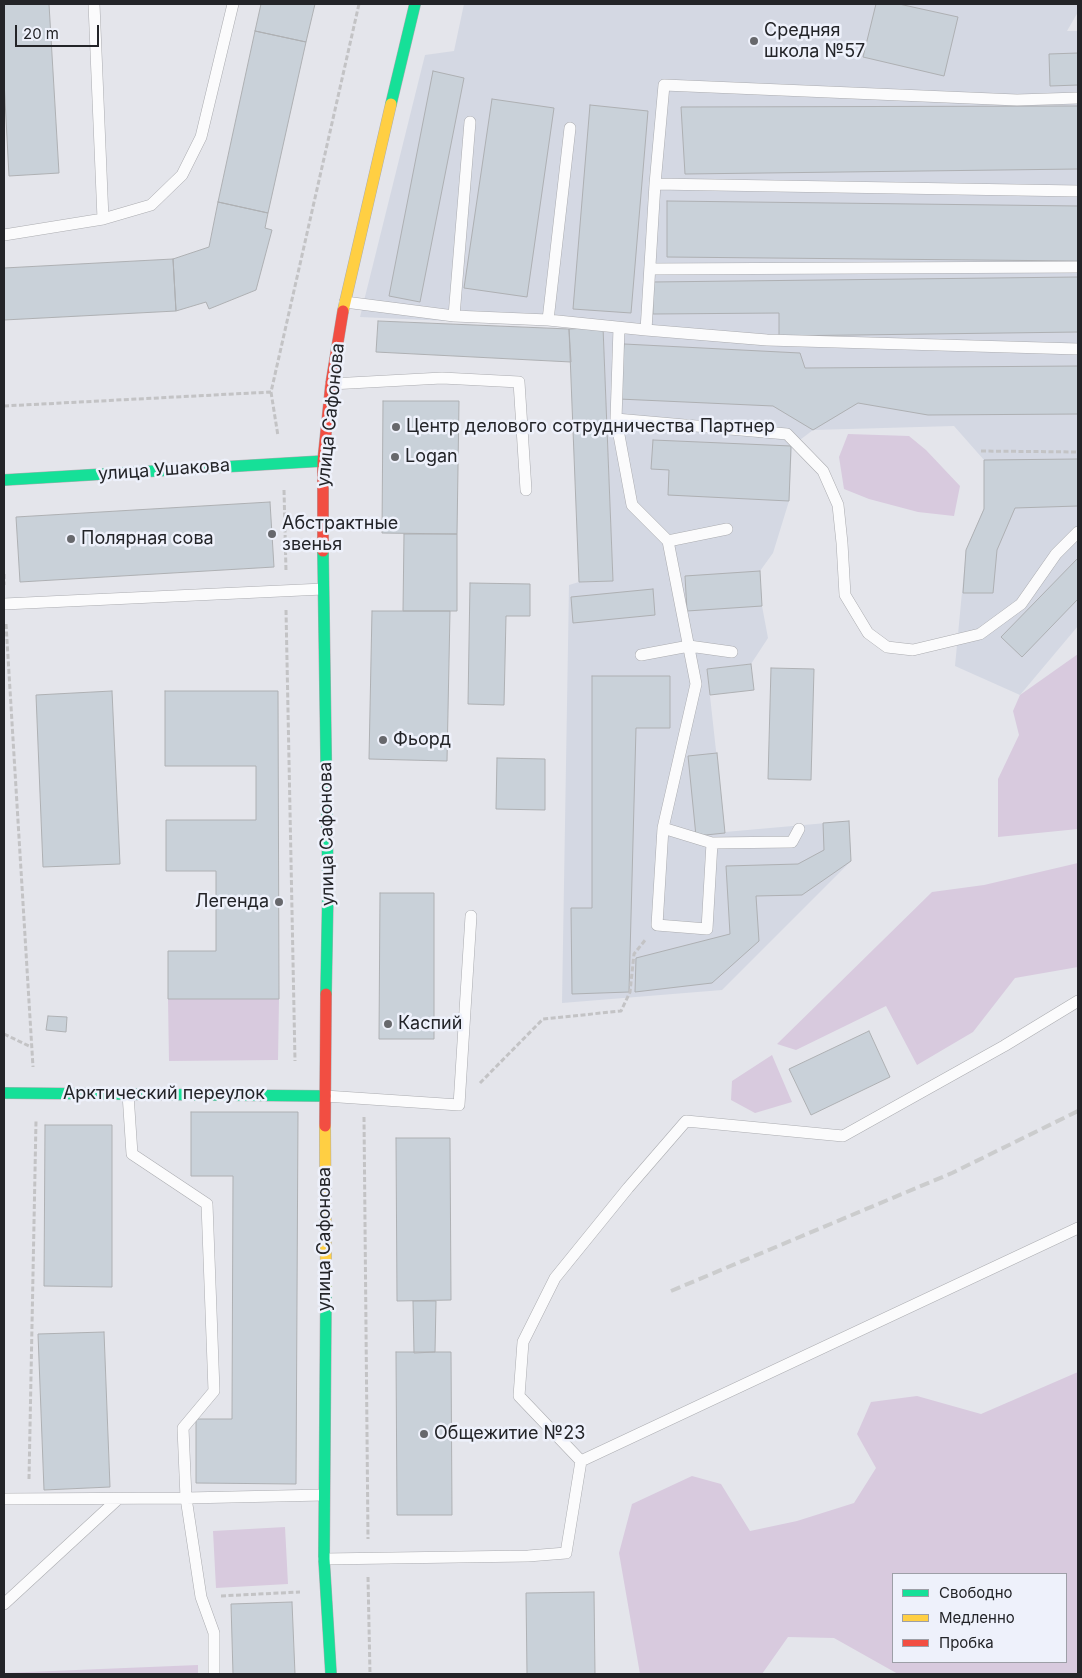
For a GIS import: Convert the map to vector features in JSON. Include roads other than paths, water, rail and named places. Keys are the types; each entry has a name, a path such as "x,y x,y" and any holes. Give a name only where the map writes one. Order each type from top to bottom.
{"street":[{"name":"улица Сафонова","path":"330,1674 324,1559 326,1375 325,1096 328,887 323,589 323,461 332,384 345,302 415,4"},
{"name":"улица Ушакова","path":"4,480 323,461"},
{"name":"Арктический переулок","path":"4,1093 325,1096"}],"lane":[{"path":"94,4 103,219"},
{"path":"4,235 103,219 151,205 182,175 201,137 233,4"},
{"path":"646,330 664,85 1017,100 1078,98"},
{"path":"454,316 470,122"},
{"path":"548,320 570,128"},
{"path":"656,184 1078,191"},
{"path":"650,269 1078,266"},
{"path":"345,302 454,316 548,320 619,328 767,340 1078,349"},
{"path":"619,328 616,419 632,504 668,541 696,684 663,828 657,925 707,929 712,844"},
{"path":"332,384 442,378 519,382 526,490"},
{"path":"616,419 787,434 823,471 838,505 845,595 868,633 888,647 913,650 980,634 1021,604 1056,554 1078,532"},
{"path":"668,541 727,529"},
{"path":"4,604 323,589"},
{"path":"641,655 689,646 732,652"},
{"path":"663,828 712,844 792,842 799,830"},
{"path":"325,1096 459,1104 471,916"},
{"path":"582,1461 519,1396 523,1342 555,1278 628,1188 686,1121 843,1136 1004,1046 1078,1001"},
{"path":"128,1093 132,1154 207,1204 214,1391 183,1428 186,1498 201,1597 214,1633 214,1674"},
{"path":"582,1461 1078,1228"},
{"path":"324,1559 528,1556 566,1553 582,1461"},
{"path":"4,1499 324,1495"},
{"path":"4,1604 118,1499"}],"railway":[{"path":"671,1291 952,1173 1078,1111"}],"place":[{"name":"Средняя школа №57","path":"754,41"},
{"name":"Центр делового сотрудничества Партнер","path":"396,427"},
{"name":"Logan","path":"395,457"},
{"name":"Абстрактные звенья","path":"272,534"},
{"name":"Полярная сова","path":"71,539"},
{"name":"Фьорд","path":"383,740"},
{"name":"Легенда","path":"279,902"},
{"name":"Каспий","path":"388,1024"},
{"name":"Общежитие №23","path":"424,1434"}]}
